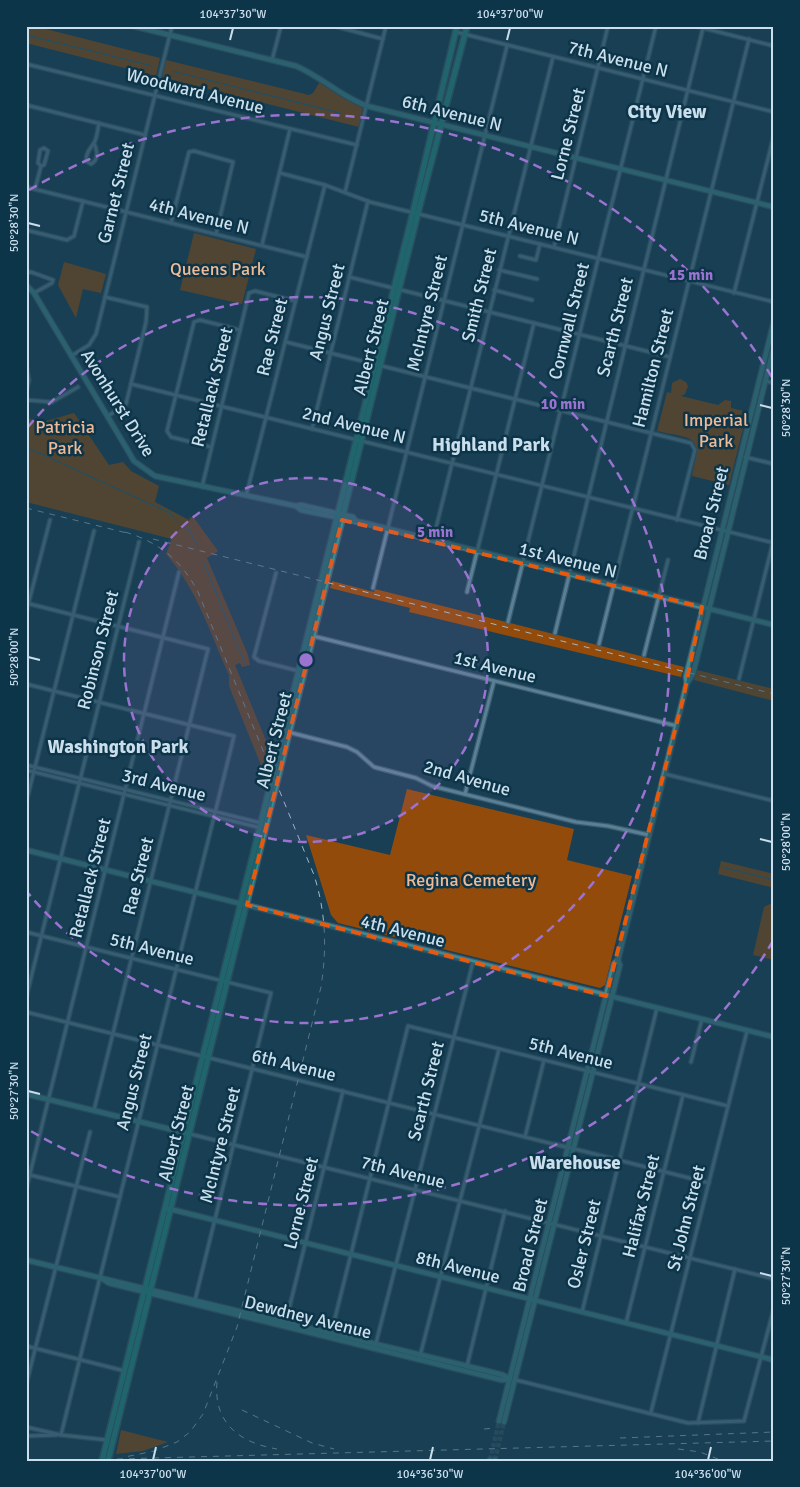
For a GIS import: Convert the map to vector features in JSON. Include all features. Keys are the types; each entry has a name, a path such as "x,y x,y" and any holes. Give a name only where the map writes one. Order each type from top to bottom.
{"main road":[{"name":"6th Avenue N","path":"133,26 272,60 312,73 346,97 367,106 774,207"},
{"name":"Albert Street","path":"108,1461 168,1208 416,213 443,125 467,26"},
{"name":"Albert Street","path":"416,213 433,122 457,29"},
{"name":"Avonhurst Drive","path":"26,285 34,293 134,461 144,470 155,476 296,506 301,505 340,517"},
{"name":"Broad Street","path":"688,682 686,677 702,608 774,321"},
{"name":"Broad Street","path":"618,960 620,966 594,1073 569,1148 556,1224 537,1301 516,1380 502,1421 510,1379 614,964 618,960 688,682 693,674 774,346"},
{"name":"1st Avenue N","path":"340,517 774,625"},
{"name":"4th Avenue","path":"26,850 774,1037"},
{"name":"7th Avenue","path":"26,1094 187,1133"},
{"name":"8th Avenue","path":"168,1208 774,1360"},
{"name":"Dewdney Avenue","path":"26,1260 286,1321 330,1335 376,1344 502,1380 516,1380"},
{"name":"Dewdney Avenue","path":"195,1301 420,1357 467,1366 503,1375 510,1379"},
{"name":"Albert Street","path":"102,1461 128,1372"}],"street":[{"name":"Garnet Street","path":"71,356 85,348 94,339 172,26"},
{"path":"272,60 281,26"},
{"path":"334,26 383,39"},
{"path":"345,192 386,26"},
{"name":"Lorne Street","path":"554,247 608,26"},
{"name":"Cornwall Street","path":"508,622 656,26"},
{"path":"695,26 774,46"},
{"name":"Scarth Street","path":"555,633 703,28"},
{"name":"7th Avenue N","path":"457,29 465,35 507,46 774,112"},
{"name":"Hamilton Street","path":"599,644 749,40"},
{"name":"McIntyre Street","path":"373,588 507,46"},
{"name":"Smith Street","path":"433,540 553,57"},
{"name":"Woodward Avenue","path":"26,64 357,145"},
{"path":"26,105 145,135"},
{"path":"94,142 97,149 96,160 91,164 86,161 87,152 94,142 99,123"},
{"path":"262,245 290,129"},
{"path":"734,293 774,135"},
{"path":"35,189 41,166 47,158 48,151 44,148 40,150 38,156 38,164 41,166"},
{"path":"171,223 189,152 194,151 233,162 216,234"},
{"name":"5th Avenue N","path":"280,173 325,185 368,201 774,302"},
{"name":"Rae Street","path":"246,496 325,185"},
{"name":"4th Avenue N","path":"26,187 307,257"},
{"path":"26,230 67,240 74,236 83,201"},
{"name":"Angus Street","path":"312,429 368,201"},
{"path":"520,256 536,260 540,244"},
{"path":"499,270 536,279"},
{"path":"26,273 31,272 53,280 52,283 34,293"},
{"path":"350,277 670,357"},
{"path":"494,290 532,300"},
{"name":"Retallack Street","path":"202,487 249,293 255,291 295,301"},
{"path":"105,297 147,308 126,404 108,416"},
{"path":"211,447 171,437 167,431 175,395 194,322 200,320 240,330"},
{"path":"467,592 534,324"},
{"path":"286,342 691,443 695,450 677,520"},
{"path":"26,365 29,380 26,393"},
{"path":"759,379 774,383"},
{"name":"2nd Avenue N","path":"131,384 721,531 773,542"},
{"path":"26,400 52,402 78,387"},
{"path":"740,456 774,464"},
{"path":"26,614 50,520"},
{"path":"26,803 94,531"},
{"name":"Robinson Street","path":"26,998 139,542"},
{"path":"739,679 773,542"},
{"path":"644,655 668,560"},
{"name":"Retallack Street","path":"26,1190 28,1174 68,1022 179,572"},
{"path":"276,573 254,657 259,661 302,672"},
{"path":"28,603 164,638"},
{"name":"1st Avenue","path":"311,635 677,726"},
{"name":"Rae Street","path":"94,1110 208,649 164,638"},
{"path":"465,794 494,681"},
{"path":"26,684 190,725"},
{"name":"Angus Street","path":"61,1435 234,736 190,725"},
{"name":"2nd Avenue","path":"287,732 347,747 357,752 374,767 465,794 576,822 608,826 649,835"},
{"name":"3rd Avenue","path":"26,765 216,812 263,826"},
{"name":"3rd Avenue","path":"26,770 215,817 263,826"},
{"path":"665,774 774,801"},
{"name":"5th Avenue","path":"26,932 271,993"},
{"name":"Scarth Street","path":"376,1344 473,962"},
{"name":"McIntyre Street","path":"195,1301 271,993"},
{"name":"Osler Street","path":"582,1312 657,1008"},
{"name":"6th Avenue","path":"26,1012 709,1183"},
{"path":"691,1062 702,1019"},
{"name":"5th Avenue","path":"388,1102 408,1026 728,1106"},
{"name":"St John Street","path":"651,1412 672,1335 747,1030"},
{"path":"420,1357 499,1049"},
{"path":"525,1137 544,1060"},
{"name":"Lorne Street","path":"286,1321 343,1091"},
{"name":"Halifax Street","path":"626,1323 683,1095"},
{"path":"330,1335 388,1102"},
{"path":"26,1385 90,1132"},
{"name":"7th Avenue","path":"187,1133 774,1279"},
{"path":"28,1174 120,1197"},
{"path":"467,1366 505,1211"},
{"path":"698,1423 736,1269"},
{"path":"762,1357 774,1308"},
{"path":"26,1346 128,1372"},
{"name":"Dewdney Avenue","path":"516,1380 651,1412 688,1423 744,1421 762,1357"},
{"path":"26,1427 61,1435 107,1440"},
{"path":"26,1436 61,1435"}],"highlighted area":[{"path":"342,520 702,607 683,699 606,996 247,905"}],"green space":[{"path":"26,26 34,26 160,58 156,76 26,43"},
{"path":"166,60 309,95 313,93 321,80 342,97 363,108 359,127 161,77"},
{"name":"Queens Park","path":"194,233 256,249 242,304 180,290"},
{"path":"64,262 106,274 101,293 83,289 76,318 58,285"},
{"name":"Imperial Park","path":"680,379 686,382 688,386 685,394 681,396 718,405 725,400 731,401 731,408 747,412 729,485 692,476 696,452 692,441 680,436 657,431 667,392 671,393 672,383"},
{"name":"Patricia Park","path":"74,413 109,465 123,462 131,471 159,486 155,502 189,520 190,517 194,518 218,551 207,558 248,655 250,665 242,667 240,663 235,665 269,748 274,750 267,780 229,686 229,675 202,612 186,582 166,554 172,539 26,502 26,418 43,422"},
{"path":"332,581 374,592 375,589 684,667 681,677 409,612 410,608 330,588"},
{"path":"697,670 774,689 774,701 694,680"},
{"name":"Regina Cemetery","path":"407,789 574,829 567,860 632,876 605,985 600,988 338,923 331,915 306,835 390,855"},
{"path":"721,861 774,874 774,888 718,874"},
{"path":"774,902 774,960 753,955 764,907"},
{"path":"121,1430 168,1442 143,1451 116,1454"}],"waterway":[{"path":"26,35 153,66"},
{"path":"172,71 340,113"},
{"path":"26,447 168,512 190,532 198,546"},
{"path":"203,561 245,664"},
{"path":"725,868 774,880"}],"tunnel":[{"path":"490,1460 499,1421"},
{"path":"495,1460 504,1422"}],"railway":[{"path":"26,508 131,534"},
{"path":"125,532 148,541 168,554 185,571 198,592 314,875 321,903 325,944 321,987 237,1327 203,1414 190,1432 177,1442 154,1451 125,1457"},
{"path":"153,539 774,694"},
{"path":"217,1382 219,1409 224,1420 232,1429 251,1442 277,1449"},
{"path":"242,1410 312,1443 334,1449"},
{"path":"484,1429 495,1428"},
{"path":"620,1438 774,1432"},
{"path":"45,1461 774,1441"},
{"path":"678,1449 700,1452 723,1461"}],"district":[{"name":"City View","path":"667,112"},
{"name":"Highland Park","path":"491,445"},
{"name":"Washington Park","path":"118,747"},
{"name":"Warehouse","path":"575,1163"}]}
